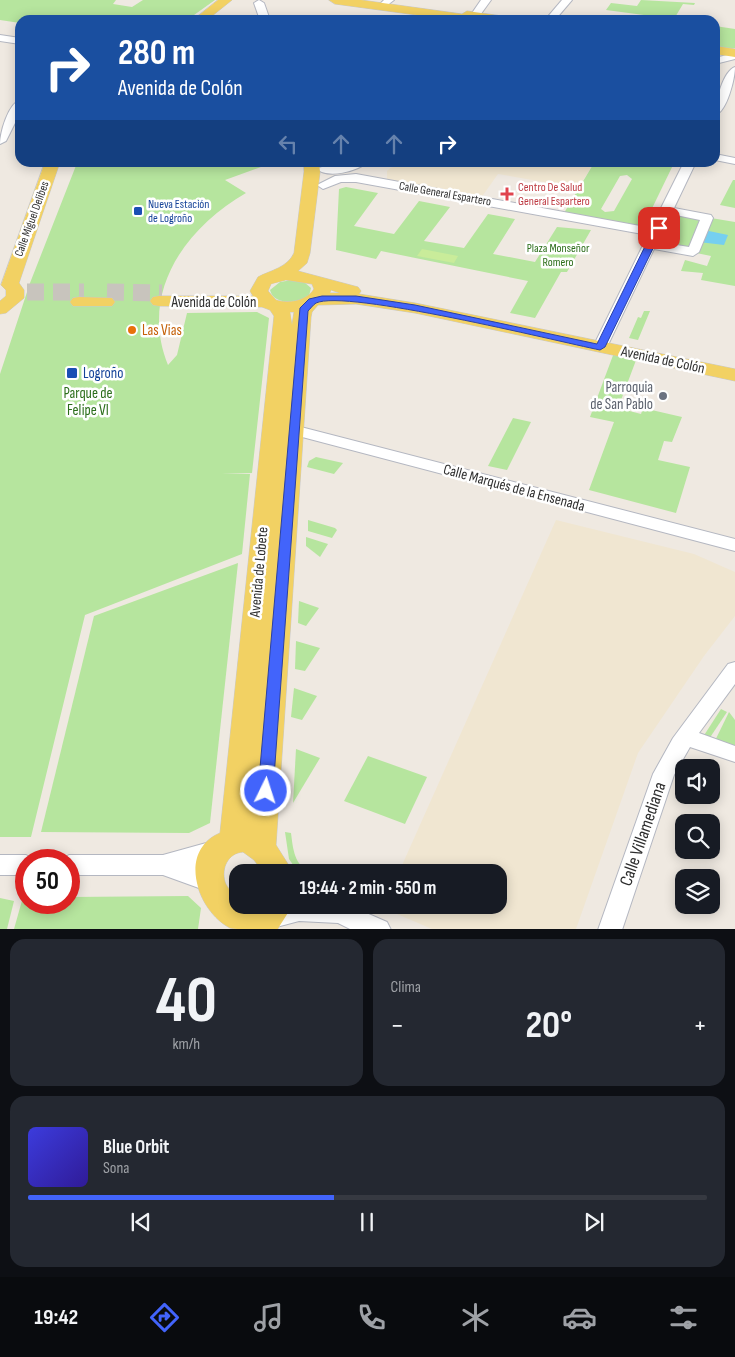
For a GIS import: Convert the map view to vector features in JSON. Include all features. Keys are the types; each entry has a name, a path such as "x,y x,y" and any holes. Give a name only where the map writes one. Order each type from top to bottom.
{"main road":[{"path":"206,15 226,0"},
{"path":"216,15 236,0"},
{"path":"335,0 385,3"},
{"path":"364,1 459,15"},
{"path":"373,15 385,3"},
{"path":"720,51 735,54"},
{"path":"720,54 735,54"},
{"name":"Calle Miguel Delibes","path":"37,204 30,188 38,167"},
{"name":"Calle Miguel Delibes","path":"12,287 37,204 51,167"},
{"path":"281,275 298,263 302,254 318,170"},
{"path":"318,170 314,270 318,281"},
{"name":"Avenida de Colón","path":"415,308 342,298 298,306 161,297 231,291 261,284 281,275 300,275 415,308 735,375"},
{"name":"Avenida de Lobete","path":"238,846 293,430 302,317 303,310 321,295 323,289 318,281"},
{"name":"Avenida de Lobete","path":"238,846 283,332 283,316 259,293 261,284"},
{"path":"0,309 12,287"},
{"path":"82,297 106,297"},
{"path":"252,919 210,882 212,859 238,846 266,864"}],"street":[{"path":"478,15 486,0"},
{"path":"554,15 567,0"},
{"path":"259,4 263,15"},
{"path":"0,38 15,40"},
{"path":"720,59 735,54"},
{"path":"720,102 735,70"},
{"path":"0,142 15,113"},
{"path":"720,158 735,161"},
{"path":"318,170 337,170 348,167"},
{"path":"356,167 345,178 350,182 640,234"},
{"path":"600,347 688,167"},
{"name":"Calle General Espartero","path":"318,170 345,178 365,180 655,235 693,252 706,218 667,210"},
{"name":"Calle Marqués de la Ensenada","path":"293,430 735,545"},
{"name":"Calle Villamediana","path":"610,929 664,774 686,737 735,669"},
{"path":"686,737 735,754"},
{"path":"80,865 163,865 238,846"},
{"path":"0,865 15,865"},
{"path":"163,865 189,872 210,882"},
{"path":"252,919 281,914"},
{"path":"342,914 377,929"}],"shaded area":[{"path":"591,167 578,188 498,174 481,198 387,179 387,171 390,168"},
{"path":"556,520 694,554 735,572 735,616 704,656 638,753 576,929 432,929 397,914 507,914 507,864 403,864"}],"green space":[{"path":"0,0 116,0 113,4 132,7 143,0 215,0 194,15 15,15 15,22 0,20"},
{"path":"641,0 695,3 694,5 683,4 676,15 644,15 606,10 611,3 637,6"},
{"path":"720,27 735,29 735,48 720,49"},
{"name":"Parque de Felipe VI","path":"75,167 261,167 225,180 246,193 204,225 186,244 173,266 164,288 159,313 160,338 168,365 177,355 187,313 257,312 269,318 252,473 222,474 250,474 242,554 85,615 31,837 0,837 0,374 30,283"},
{"path":"592,167 672,167 643,227 564,213","holes":["627,175 632,179 614,211 605,212 601,209 620,176"]},
{"path":"733,180 735,180 735,208 720,205"},
{"name":"Plaza Monseñor Romero","path":"346,187 378,193 354,226 394,234 419,201 450,207 424,241 464,248 488,214 515,219 493,254 535,262 557,227 591,230 567,272 561,272 535,318 510,313 528,281 381,251 376,259 336,250 339,189"},
{"path":"681,213 735,222 735,286 701,280 703,273 681,271 685,260 707,266 711,256 667,247"},
{"path":"422,249 458,256 454,263 417,256"},
{"path":"292,280 304,282 311,288 309,296 287,302 276,299 272,295 270,290 280,282"},
{"path":"644,311 650,311 638,340 629,338 638,317 641,318"},
{"path":"615,350 638,355 618,408 641,414 643,408 682,417 672,442 664,441 658,460 690,467 676,513 589,490 614,422 590,417"},
{"path":"513,418 531,422 507,470 488,466"},
{"path":"316,457 343,463 334,474 307,467 309,461"},
{"path":"308,520 337,530 332,538 308,531"},
{"path":"306,537 328,544 320,557 306,546"},
{"path":"238,563 210,823 189,833 41,832 94,616"},
{"path":"299,601 319,608 306,626 298,623"},
{"path":"296,641 320,648 305,671 295,669"},
{"path":"294,688 317,696 302,720 291,717"},
{"path":"721,709 727,712 707,742 701,740"},
{"path":"729,712 735,720 735,762 709,753"},
{"path":"296,749 320,758 293,803"},
{"path":"368,756 427,777 405,824 344,801"},
{"path":"285,832 291,833 294,851 300,864 292,864 289,859"},
{"path":"188,896 201,908 198,929 14,929 18,914 80,914 80,897"},
{"path":"0,898 14,901 7,929 0,929"}],"water":[{"path":"704,230 728,235 724,245 699,242"}],"tunnel":[{"path":"27,292 84,292"},
{"path":"107,292 162,293"}],"place":[{"name":"Centro De Salud General Espartero","path":"507,194"},
{"name":"Nueva Estación de Logroño","path":"138,211"},
{"name":"Las Vias","path":"132,330"},
{"name":"Logroño","path":"72,373"},
{"name":"Parroquia de San Pablo","path":"663,396"}],"route":[{"path":"266,791 303,310 312,302 322,299 356,299 415,308 600,347 659,228"}]}
